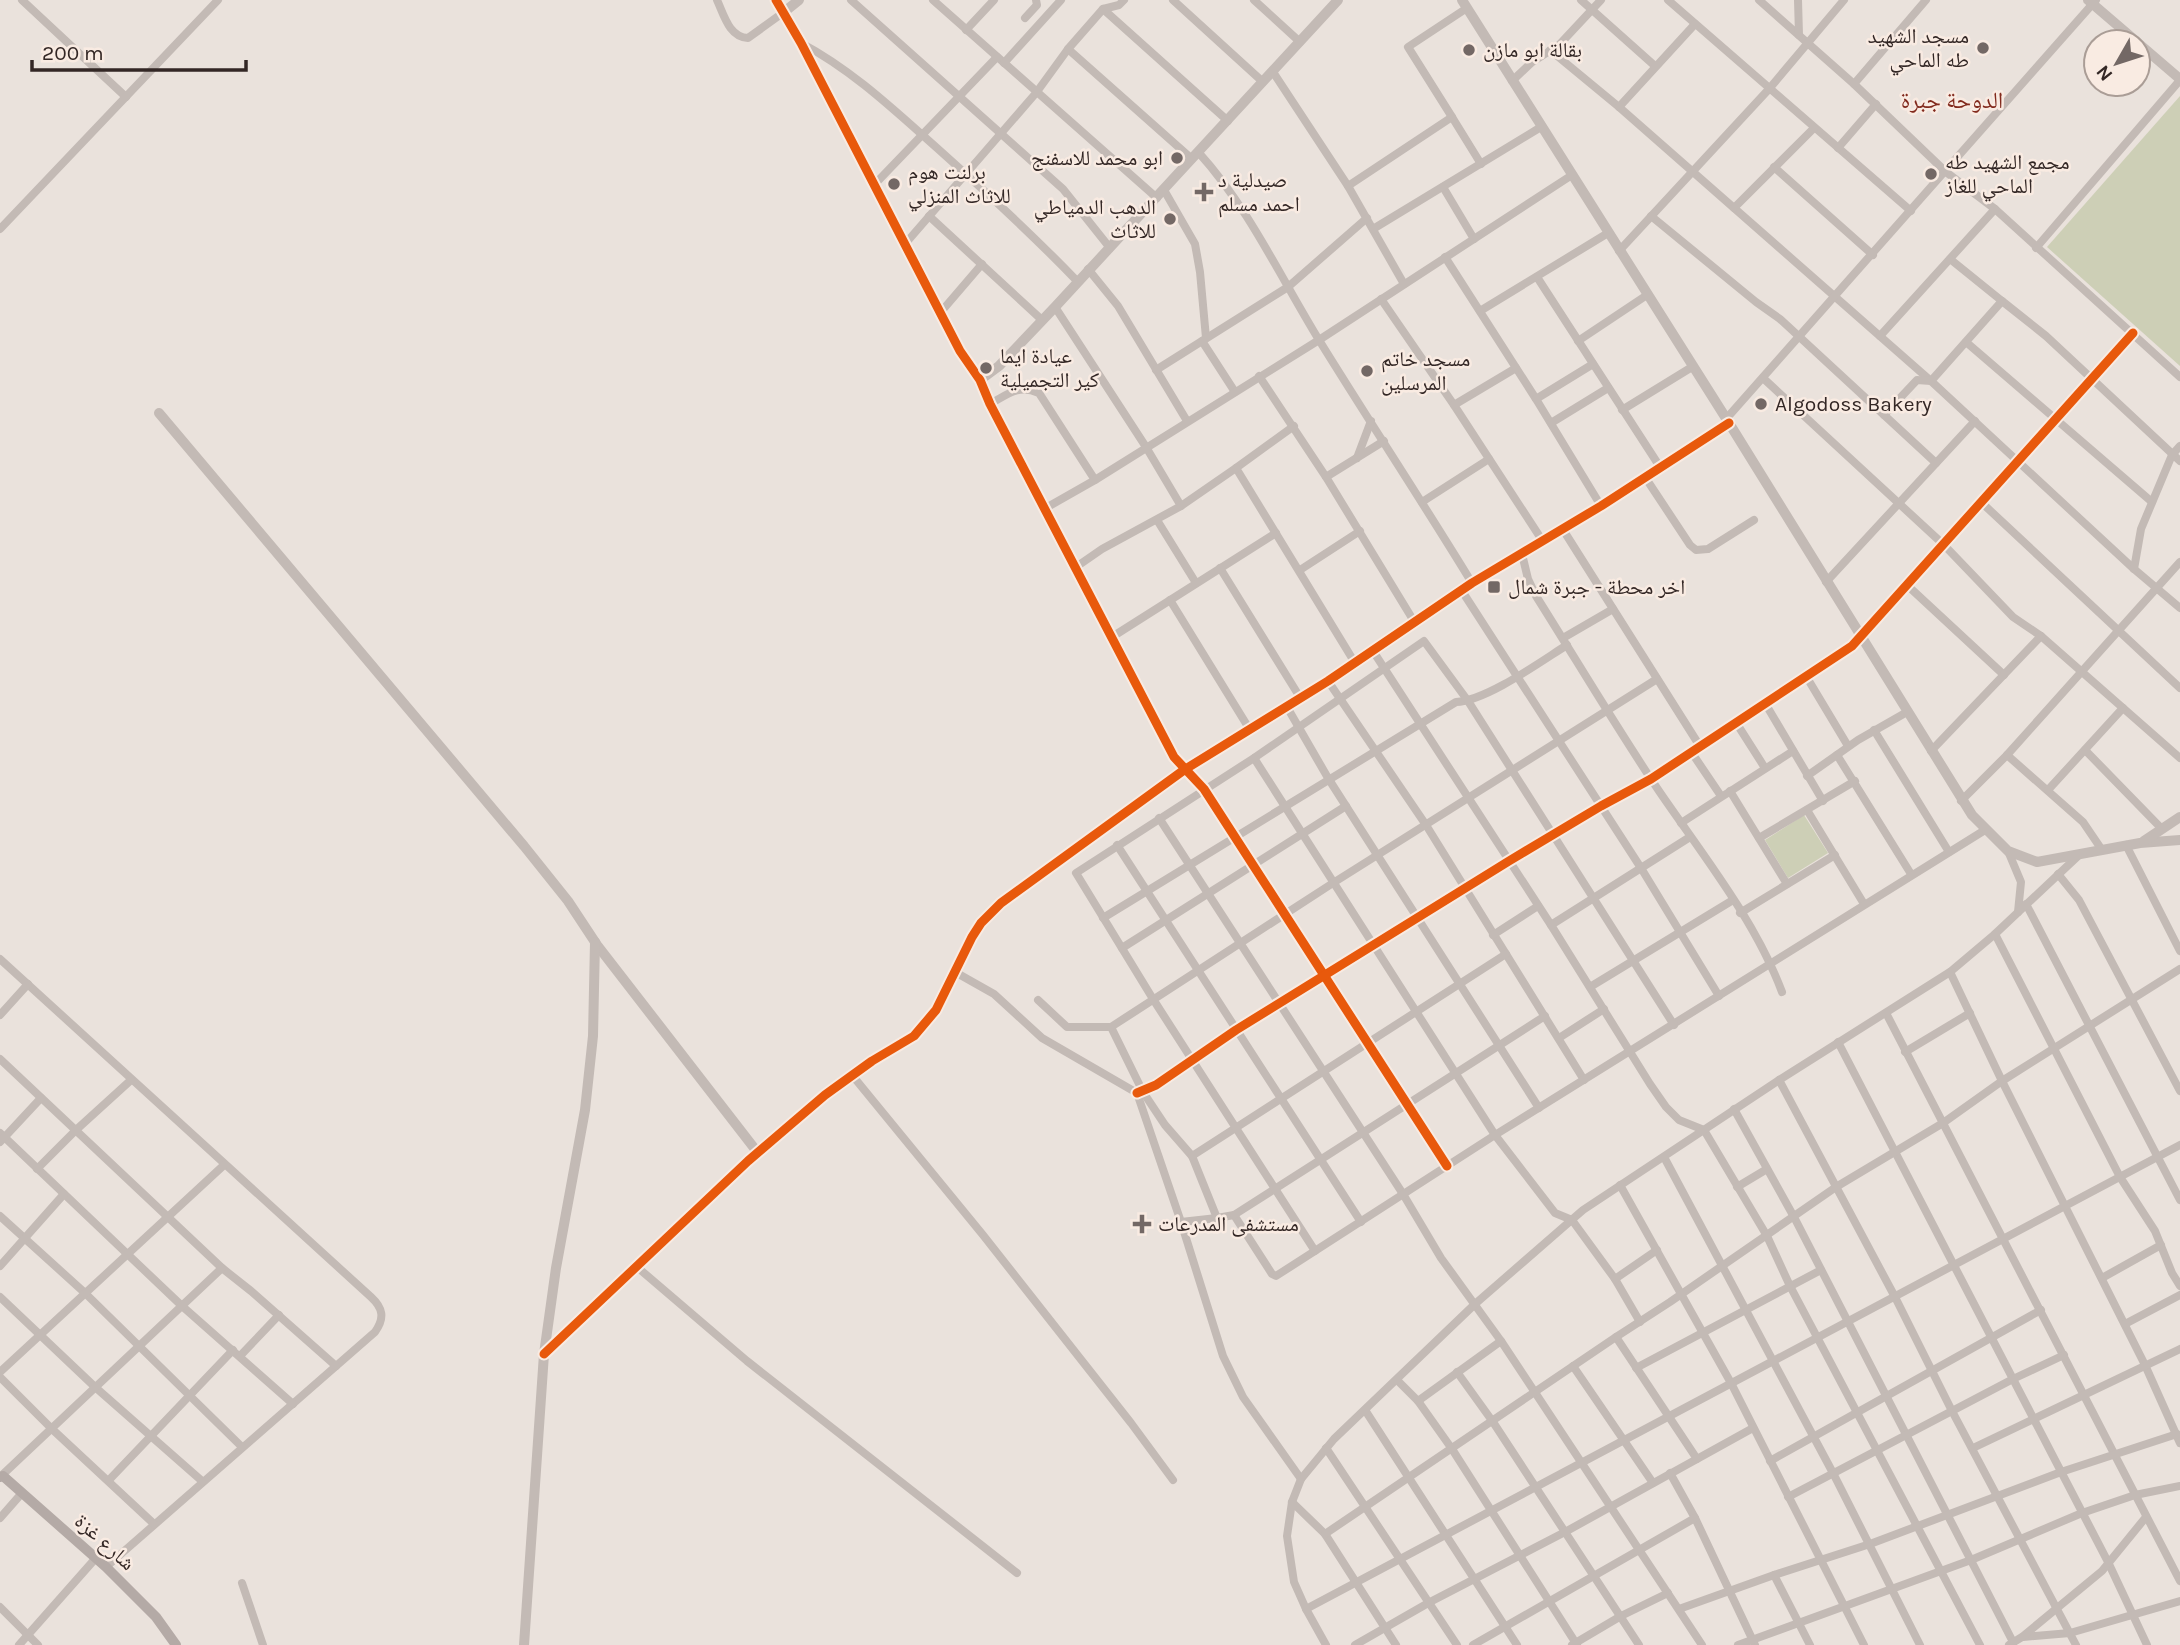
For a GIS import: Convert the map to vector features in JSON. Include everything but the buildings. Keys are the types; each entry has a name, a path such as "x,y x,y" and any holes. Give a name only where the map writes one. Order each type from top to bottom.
{"main road":[{"name":"شارع غزة","path":"0,1477 3,1476 106,1567 156,1617 176,1645"}],"street":[{"path":"22,0 126,97"},
{"path":"0,229 218,0"},
{"path":"717,0 735,34 748,38 799,0"},
{"path":"776,0 801,43 960,351 980,380 1044,509 1174,757 1204,789 1447,1166"},
{"path":"851,0 1072,198 1110,248"},
{"path":"933,0 1036,93 1161,194 1195,244 1200,272 1204,340 1235,392"},
{"path":"966,30 994,0"},
{"path":"1025,18 1037,5 1036,0"},
{"path":"874,185 1061,0"},
{"path":"1173,0 1263,82"},
{"path":"1254,0 1300,42"},
{"path":"980,380 994,371 1055,307 1337,0"},
{"path":"1581,0 1655,66"},
{"path":"1512,81 1531,63 1559,45 1601,0"},
{"path":"1668,0 1911,211"},
{"path":"1759,0 1876,104 1946,172 1995,209 2180,377"},
{"path":"1798,0 1799,35"},
{"path":"1619,251 1769,89 1844,0"},
{"path":"1854,84 1926,0"},
{"path":"905,244 1036,93 1068,49 1103,9 1121,1"},
{"path":"544,1354 758,1153 825,1095 872,1060 914,1036 936,1010 981,923 1001,903 1184,770 1301,699 1472,583 1601,506 1727,421 2092,1 2121,28"},
{"path":"1481,164 1408,47 1464,4 1727,421 1961,801 1985,830 2008,851 2037,862 2126,845 2180,839"},
{"path":"1103,9 1228,121"},
{"path":"1619,107 1695,24"},
{"path":"801,43 830,58 863,82 1034,236 1077,281"},
{"path":"1068,49 1210,165 1246,218 1319,340 1472,583"},
{"path":"1549,50 1619,107 1931,381 2134,569 2180,608"},
{"path":"2036,248 2180,80 2152,56"},
{"path":"1273,72 1348,187 1404,284"},
{"path":"1838,148 1876,104"},
{"path":"1348,187 1452,117"},
{"path":"1373,229 1541,127"},
{"path":"1734,208 1814,128"},
{"path":"1774,167 1873,255"},
{"path":"1044,509 1319,340 1572,175"},
{"path":"1443,187 1474,239"},
{"path":"1880,336 1995,209"},
{"path":"929,216 1042,320"},
{"path":"1651,216 1780,319 1936,463"},
{"path":"1156,370 1288,286 1367,218"},
{"path":"1480,311 1608,233"},
{"path":"1445,257 1601,506"},
{"path":"1950,259 2046,337 2180,461"},
{"path":"940,313 982,264"},
{"path":"1088,269 1118,306 1187,421"},
{"path":"1536,277 1660,467"},
{"path":"1578,341 1647,295"},
{"path":"1381,299 1542,540"},
{"path":"1931,381 2002,301"},
{"path":"1055,307 1181,506"},
{"path":"1140,1092 1553,834 1701,748 1861,637 2133,333"},
{"path":"1966,342 2152,502"},
{"path":"1536,399 1593,364"},
{"path":"1622,410 1692,367"},
{"path":"1454,405 1516,368"},
{"path":"1259,376 1294,426 1415,623"},
{"path":"1763,379 1899,502 2013,617 2041,636 2180,758"},
{"path":"1884,415 1917,380 1931,381"},
{"path":"990,404 1016,390 1028,388 1039,393 1095,480"},
{"path":"1551,423 1608,388"},
{"path":"159,413 524,846 758,1153"},
{"path":"1357,458 1371,421"},
{"path":"1826,582 1975,421"},
{"path":"1076,567 1102,549 1181,506 1294,426"},
{"path":"1326,477 1384,441"},
{"path":"2134,569 2141,529 2172,455 2180,446"},
{"path":"1422,502 1489,459"},
{"path":"1236,468 1356,663"},
{"path":"1645,477 1696,550 1708,549 1754,520"},
{"path":"1982,502 2180,688"},
{"path":"1157,520 1196,583"},
{"path":"1562,528 1701,748"},
{"path":"1300,570 1360,531"},
{"path":"1111,637 1276,533"},
{"path":"1522,554 1532,589 1651,779 1733,900 1772,963 1782,992"},
{"path":"1961,801 2007,755 2180,562"},
{"path":"1220,568 1301,699"},
{"path":"1908,586 2004,675"},
{"path":"1462,592 1641,868 1719,996"},
{"path":"1170,600 1250,730"},
{"path":"1104,918 1328,778 1342,773 1456,702 1468,702 1518,676 1613,609"},
{"path":"1931,751 2041,636"},
{"path":"1315,1251 1153,999 1076,873 1254,758 1424,641 1468,702 1674,1025"},
{"path":"1373,650 1551,925 1630,1053 1672,1113 1689,1126 1704,1130 1767,1236 1817,1338 1980,1645"},
{"path":"1806,676 1848,746"},
{"path":"1038,1000 1067,1027 1111,1027 1284,914 1657,679"},
{"path":"1328,681 1426,825 1584,1080"},
{"path":"1765,703 1823,801"},
{"path":"1287,707 1328,778 1539,1108"},
{"path":"2048,790 2123,708"},
{"path":"1807,776 1848,746 1907,712"},
{"path":"1737,724 1765,768"},
{"path":"1874,730 1949,852"},
{"path":"2085,750 2162,829"},
{"path":"1681,822 1793,751"},
{"path":"1692,753 1721,796"},
{"path":"1837,755 1911,874"},
{"path":"2007,755 2083,822 2102,850"},
{"path":"1254,758 1496,1135 1555,1213 1572,1220 1615,1279 1640,1322"},
{"path":"1759,838 1855,781"},
{"path":"1730,791 1787,884"},
{"path":"1122,948 1346,806"},
{"path":"1807,810 1864,904"},
{"path":"2140,843 2180,817"},
{"path":"2180,817 2180,825"},
{"path":"1159,818 1403,1194 1441,1258 1501,1341 1579,1463 1702,1645"},
{"path":"1234,1215 1274,1276 1985,830"},
{"path":"1551,925 1690,837"},
{"path":"1117,845 1360,1222"},
{"path":"2126,845 2180,951"},
{"path":"2008,851 2021,882 2018,912"},
{"path":"1740,913 1835,855"},
{"path":"1326,1645 1294,1582 1287,1536 1292,1502 1301,1479 1326,1448 1475,1304 1572,1220 1734,1109 1950,972 2078,856"},
{"path":"2058,874 2079,900 2180,1091"},
{"path":"1590,988 1733,900"},
{"path":"2026,904 2180,1200"},
{"path":"1493,935 1538,906"},
{"path":"1995,934 2120,1177 2136,1199 2180,1286"},
{"path":"524,1645 544,1354 556,1268 585,1110 593,1036 596,942"},
{"path":"1192,1156 1506,954"},
{"path":"0,959 377,1303 382,1318 380,1325 293,1404 106,1567"},
{"path":"1325,1534 1724,1266 1836,1187 1943,1123 2002,1081 2180,970"},
{"path":"955,972 994,994 1042,1038 1140,1092 1192,1156 1217,1218"},
{"path":"1950,972 2002,1081 2146,1365 2180,1443"},
{"path":"0,1015 28,984"},
{"path":"1559,1038 1604,1009"},
{"path":"1886,1013 2180,1581"},
{"path":"1905,1052 1970,1013"},
{"path":"1181,1222 1234,1215 1545,1016"},
{"path":"1111,1027 1140,1092 1223,1356 1243,1397 1301,1479"},
{"path":"1838,1042 2108,1562 2147,1645"},
{"path":"0,1059 222,1268 335,1366"},
{"path":"852,1075 983,1235 1123,1412 1173,1480"},
{"path":"37,1169 131,1080"},
{"path":"1779,1080 2076,1645"},
{"path":"41,1098 1,1137 181,1306 293,1404"},
{"path":"1734,1109 1794,1217 1948,1514 2011,1644 2102,1571 2146,1517"},
{"path":"1306,1609 2180,1146"},
{"path":"1664,1157 1814,1436 1920,1645"},
{"path":"154,1524 51,1429 0,1375 224,1165"},
{"path":"1737,1187 1767,1169"},
{"path":"1620,1185 1731,1383 1819,1561 1864,1645"},
{"path":"0,1266 64,1194"},
{"path":"0,1216 86,1293 243,1447"},
{"path":"2102,1278 2161,1245"},
{"path":"1615,1279 1657,1250"},
{"path":"637,1267 747,1361 1017,1573"},
{"path":"0,1477 222,1268"},
{"path":"1636,1368 1821,1270"},
{"path":"2125,1324 2180,1295"},
{"path":"0,1297 95,1387 202,1481"},
{"path":"1770,1461 2041,1310"},
{"path":"109,1480 191,1394 279,1315"},
{"path":"1616,1337 1697,1459"},
{"path":"1418,1401 1501,1341"},
{"path":"1973,1448 2180,1349"},
{"path":"1788,1497 2064,1355"},
{"path":"1573,1366 1653,1483"},
{"path":"1457,1372 1493,1422 1639,1645"},
{"path":"1396,1380 1418,1401 1451,1449 1575,1644 1621,1616 1668,1593"},
{"path":"1365,1410 1517,1645"},
{"path":"1355,1645 1753,1428"},
{"path":"1679,1609 1774,1574 1870,1544 2060,1472 2177,1434"},
{"path":"1326,1448 1457,1645"},
{"path":"1670,1473 1695,1518 1754,1642"},
{"path":"1738,1645 1754,1642 1971,1560 2082,1513 2135,1495 2180,1486"},
{"path":"0,1518 22,1493"},
{"path":"1292,1502 1325,1534 1396,1645"},
{"path":"1474,1645 1695,1518"},
{"path":"19,1645 95,1559"},
{"path":"1774,1574 1810,1645"},
{"path":"242,1583 262,1645"},
{"path":"2022,1637 2070,1633 2180,1601"},
{"path":"0,1607 38,1645"}],"green space":[{"path":"2180,96 2180,366 2047,247"},
{"path":"1804,815 1828,853 1788,878 1765,840"}],"cycle path":[{"path":"776,0 801,43 960,351 980,380 1174,757 1204,789 1447,1166"},
{"path":"1137,1093 1156,1085 1236,1030 1509,861 1651,779 1852,646 2133,333"},
{"path":"544,1354 748,1161 825,1095 872,1061 914,1036 936,1010 981,923 1001,903 1184,770 1328,681 1472,583 1601,506 1729,423"}],"place":[{"name":"مسجد الشهيد طه الماحي","path":"1983,48"},
{"name":"بقالة ابو مازن","path":"1469,50"},
{"name":"ابو محمد للاسفنج","path":"1177,158"},
{"name":"مجمع الشهيد طه الماحي للغاز","path":"1931,174"},
{"name":"برلنت هوم للاثاث المنزلي","path":"894,184"},
{"name":"صيدلية د احمد مسلم","path":"1204,192"},
{"name":"الدهب الدمياطي للاثاث","path":"1170,219"},
{"name":"عيادة ايما كير التجميلية","path":"986,368"},
{"name":"مسجد خاتم المرسلين","path":"1367,371"},
{"name":"Algodoss Bakery","path":"1761,404"},
{"name":"اخر محطة - جبرة شمال","path":"1494,587"},
{"name":"مستشفى المدرعات","path":"1142,1224"}],"district":[{"name":"الدوحة جبرة","path":"1952,100"}]}
